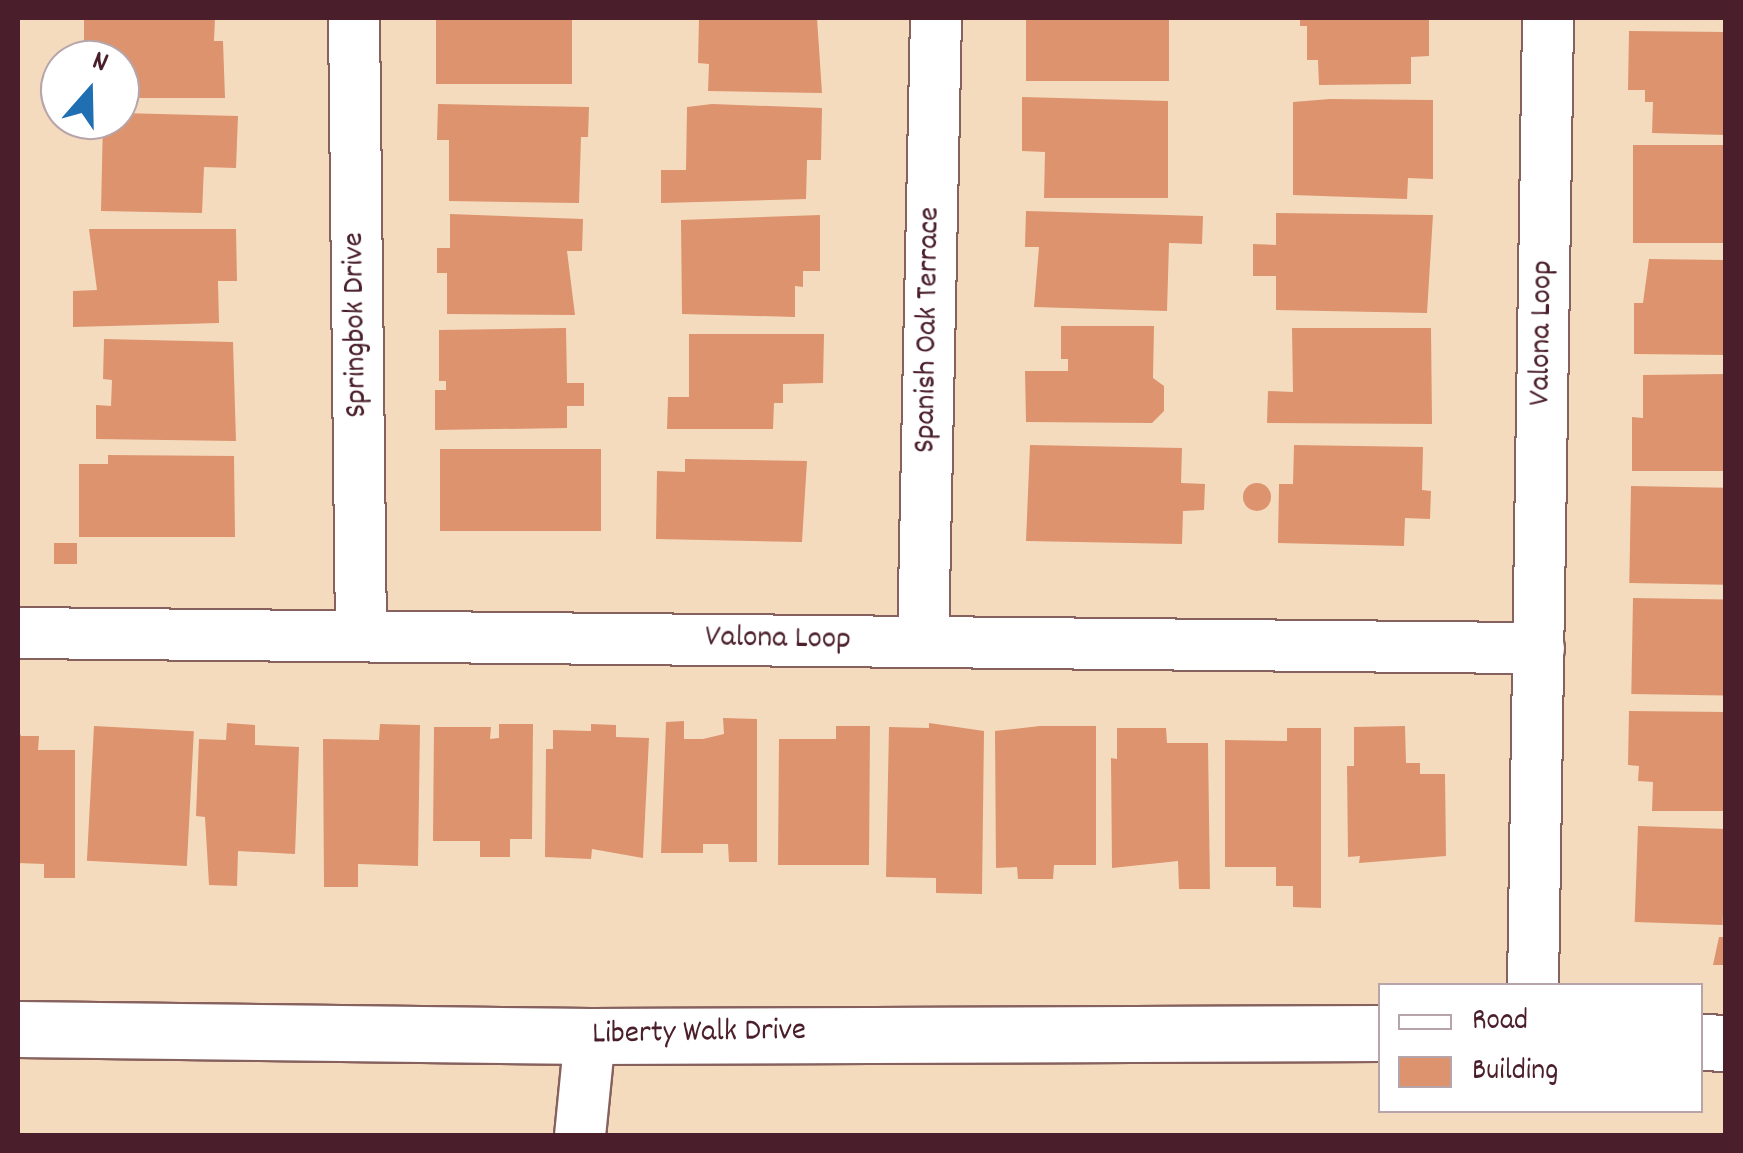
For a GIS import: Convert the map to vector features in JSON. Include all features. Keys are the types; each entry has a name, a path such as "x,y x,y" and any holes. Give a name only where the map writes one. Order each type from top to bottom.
{"street":[{"name":"Springbok Drive","path":"354,18 361,632"},
{"name":"Spanish Oak Terrace","path":"923,642 936,18"},
{"name":"Valona Loop","path":"1534,983 1548,18"},
{"name":"Valona Loop","path":"18,634 361,632 1539,648"},
{"name":"Liberty Walk Drive","path":"18,1029 590,1036 1378,1032"},
{"path":"580,1136 590,1036"}],"building":[{"path":"84,18 215,18 214,41 223,41 225,98 140,98 140,40 84,40"},
{"path":"436,18 572,18 572,84 436,84"},
{"path":"699,18 817,18 822,93 708,91 709,64 698,63"},
{"path":"1026,18 1169,18 1169,81 1026,81"},
{"path":"1300,18 1429,18 1429,56 1411,57 1411,84 1319,85 1318,60 1307,60 1307,26 1300,26"},
{"path":"1629,31 1726,32 1726,135 1652,133 1653,102 1645,102 1645,90 1628,90"},
{"path":"1022,97 1168,101 1168,198 1044,198 1045,152 1022,151"},
{"path":"1433,100 1433,179 1408,178 1407,199 1293,195 1293,102"},
{"path":"438,104 589,107 588,137 581,137 579,203 449,201 449,140 437,140"},
{"path":"712,104 822,108 821,160 807,160 806,199 661,203 661,170 686,170 687,107"},
{"path":"140,114 238,116 236,168 204,167 202,213 101,211 103,140 140,140"},
{"path":"1633,145 1726,145 1726,243 1633,243"},
{"path":"1026,211 1203,216 1202,244 1169,243 1167,311 1034,307 1039,247 1025,247"},
{"path":"1276,213 1433,215 1427,313 1276,310 1276,276 1253,276 1253,244 1276,245"},
{"path":"450,214 583,219 582,251 567,251 575,315 447,314 447,273 437,273 437,248 450,248"},
{"path":"820,215 820,271 803,271 803,287 795,286 795,317 682,314 681,220"},
{"path":"89,229 236,229 237,281 218,281 219,323 73,327 73,291 97,290"},
{"path":"1649,259 1726,260 1726,355 1634,354 1634,303 1643,303"},
{"path":"1061,326 1154,326 1153,378 1164,386 1164,411 1152,423 1026,422 1025,371 1068,371 1068,359 1061,359"},
{"path":"566,328 567,383 584,383 584,406 567,406 567,428 435,430 435,390 446,390 446,381 439,381 439,330"},
{"path":"1292,328 1431,328 1432,424 1267,423 1268,391 1293,392"},
{"path":"689,334 824,334 823,383 783,384 783,403 774,403 773,429 667,429 668,397 689,397"},
{"path":"104,339 233,342 236,441 96,439 96,405 111,406 112,380 103,379"},
{"path":"1726,374 1726,471 1632,471 1632,417 1643,418 1643,375"},
{"path":"1030,445 1182,448 1181,483 1205,484 1204,510 1183,511 1182,544 1026,541"},
{"path":"1294,445 1423,447 1422,490 1431,491 1430,519 1405,518 1404,546 1278,543 1279,484 1293,484"},
{"path":"440,449 601,449 601,531 440,531"},
{"path":"108,455 234,456 235,537 79,537 79,464 108,464"},
{"path":"685,459 807,461 802,542 656,539 657,471 685,472"},
{"path":"1257,483 1267,487 1271,497 1267,507 1257,511 1247,507 1243,497 1247,487"},
{"path":"1631,486 1726,488 1724,585 1629,583"},
{"path":"54,543 77,543 77,564 54,564"},
{"path":"1633,598 1726,600 1724,696 1631,694"},
{"path":"1629,711 1726,712 1726,811 1652,811 1653,782 1638,781 1639,766 1628,765"},
{"path":"723,718 757,719 757,862 729,862 728,844 703,844 703,853 661,853 666,722 684,721 684,739 703,739 724,734"},
{"path":"227,723 255,725 255,745 299,747 295,854 238,851 237,886 209,885 205,817 196,816 199,739 226,740"},
{"path":"929,723 984,731 982,894 936,893 936,878 886,877 889,727 929,728"},
{"path":"380,724 420,725 418,866 358,864 358,887 324,887 323,739 379,740"},
{"path":"499,724 533,724 532,839 510,839 510,857 480,857 480,841 433,841 434,727 491,727 490,739 499,738"},
{"path":"591,724 616,725 616,737 649,738 643,858 592,849 591,859 545,857 546,749 553,749 553,730 591,731"},
{"path":"94,726 194,731 187,866 87,861"},
{"path":"836,726 870,726 869,865 778,865 779,739 836,739"},
{"path":"1096,726 1096,865 1054,865 1053,879 1018,879 1017,867 996,868 995,731"},
{"path":"1405,726 1406,763 1420,763 1420,774 1445,774 1446,856 1359,863 1360,856 1348,857 1347,766 1354,766 1354,727"},
{"path":"1117,728 1166,728 1167,743 1208,743 1210,889 1179,889 1178,861 1112,868 1111,758 1117,759"},
{"path":"1287,728 1321,728 1321,908 1293,907 1293,886 1276,886 1276,867 1225,867 1225,740 1287,741"},
{"path":"18,729 21,736 39,736 38,750 75,750 75,878 44,878 44,864 18,863"},
{"path":"1638,826 1726,829 1723,925 1635,922"},
{"path":"1719,937 1726,937 1726,965 1713,965"}]}
